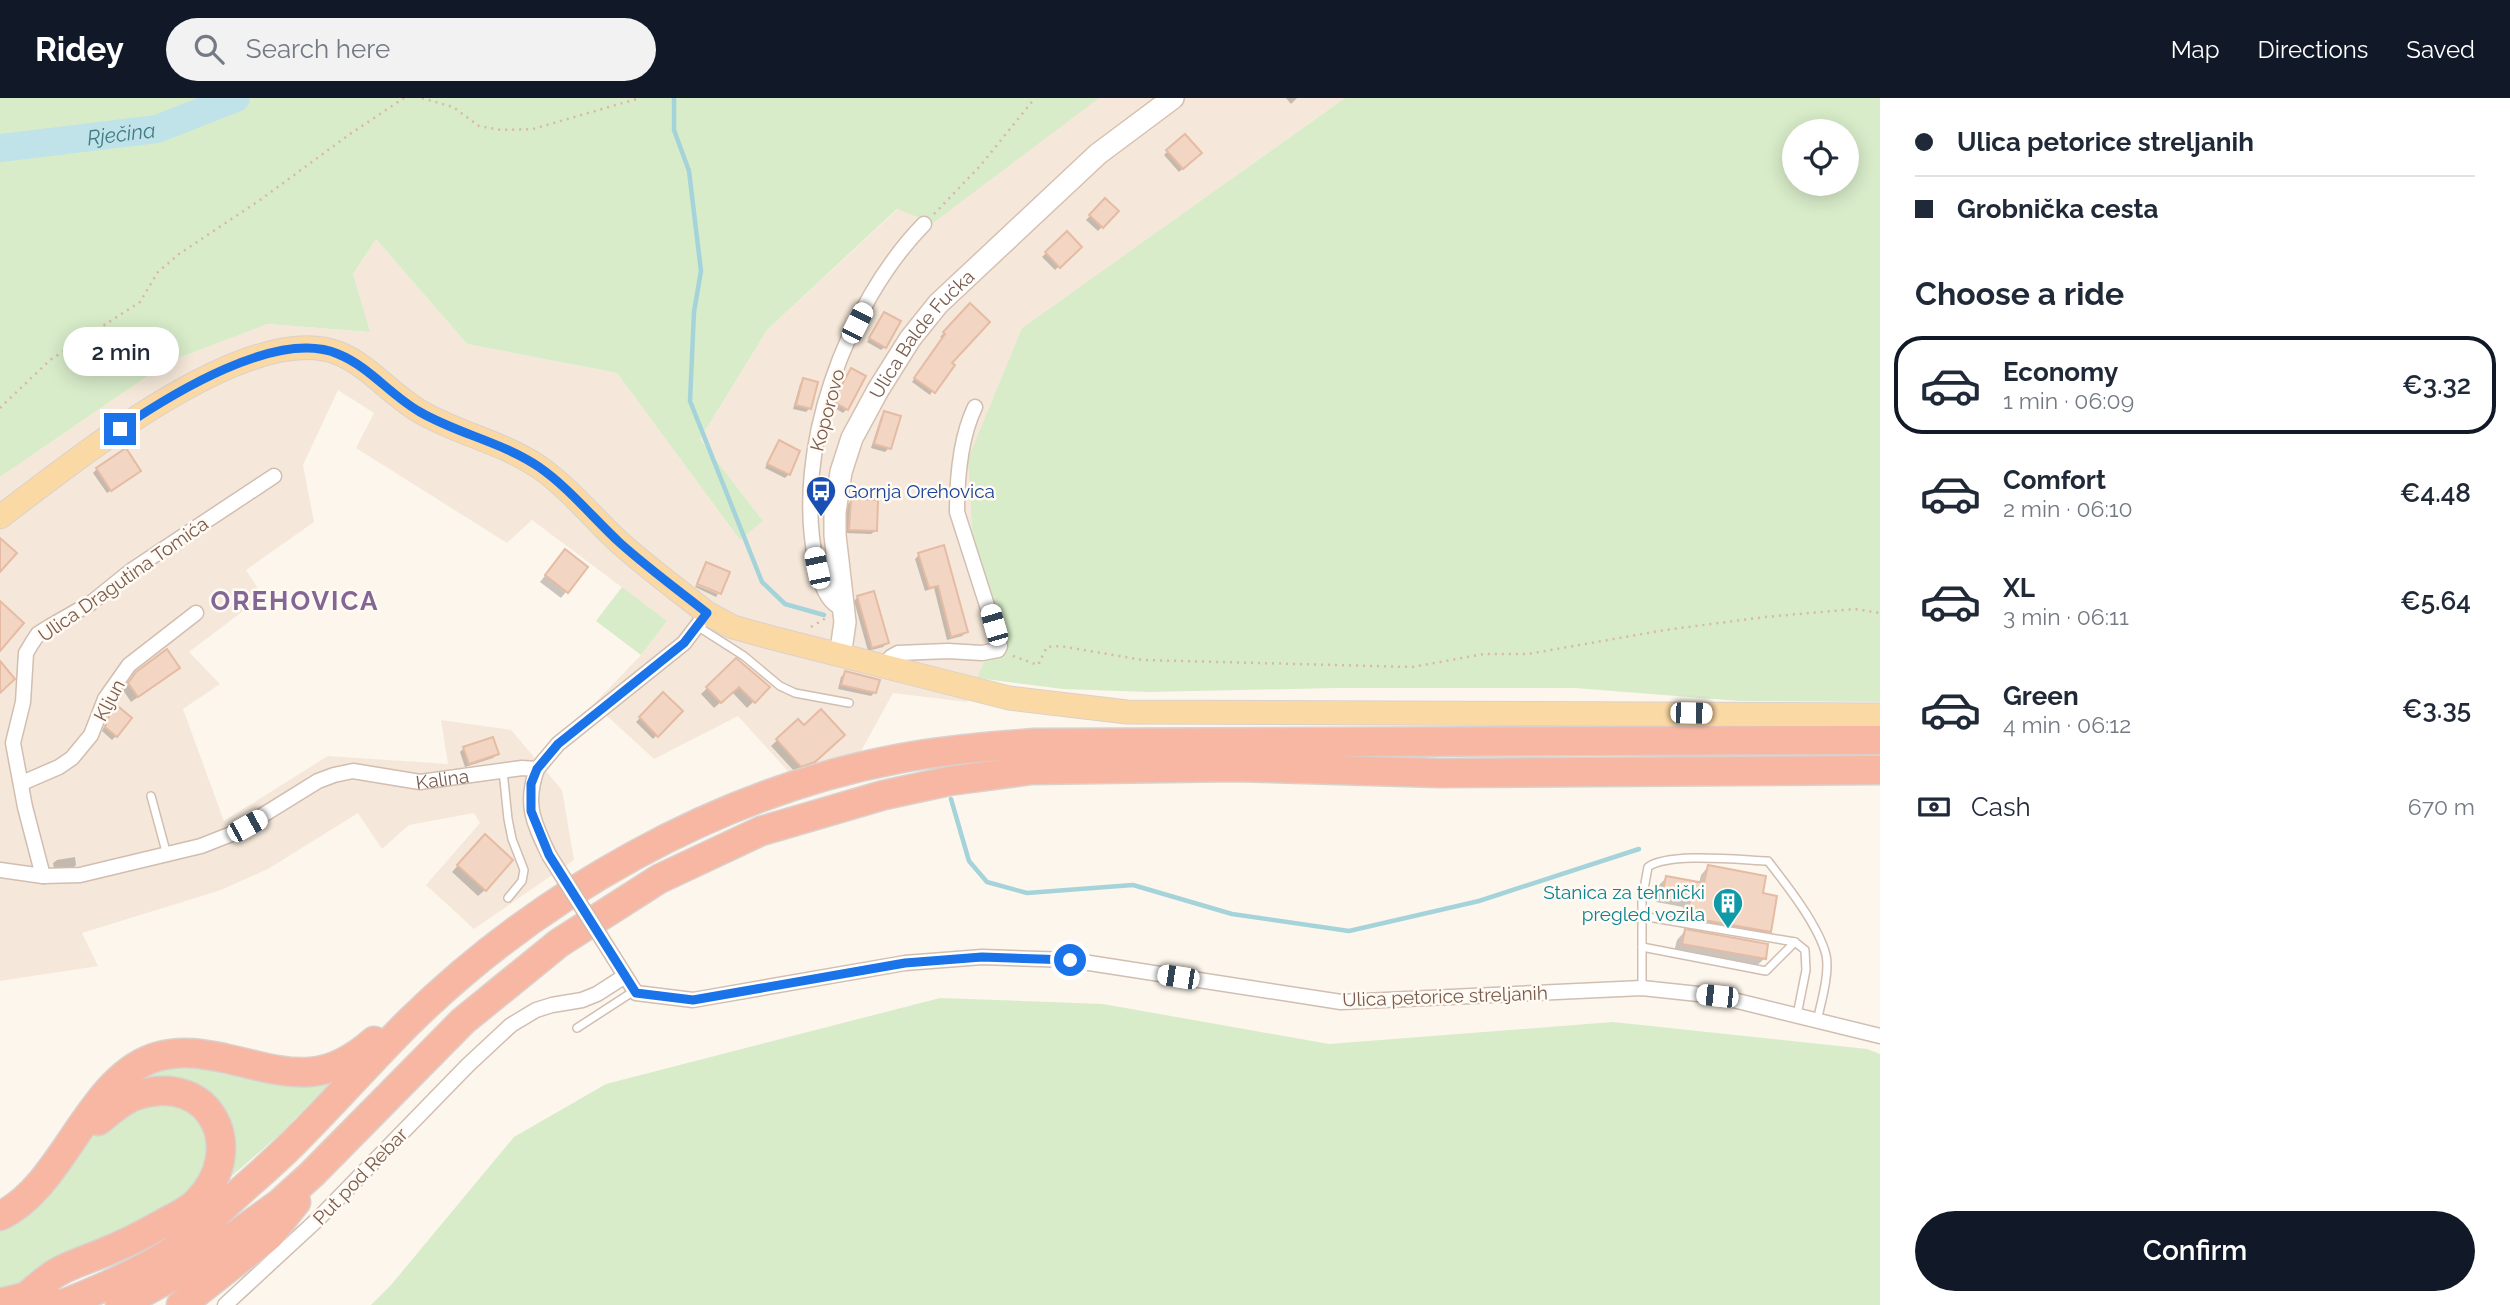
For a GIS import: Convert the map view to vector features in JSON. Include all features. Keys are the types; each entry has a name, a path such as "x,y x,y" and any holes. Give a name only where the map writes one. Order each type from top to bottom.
{"highway":[{"path":"61,1305 102,1289 173,1250 205,1227 229,1201 299,1138 408,1023 473,966 550,907 631,858 694,826 769,795 896,759 964,748 1061,743 1880,740"},
{"path":"120,1305 197,1263 280,1203 463,1021 559,943 659,880 761,831 884,794 949,781 1031,770 1234,767 1439,773 1880,770"},
{"path":"0,1216 27,1196 117,1082 133,1068 159,1056 189,1052 281,1071 323,1072 359,1054 400,1018 433,1000"},
{"path":"13,1300 64,1269 142,1235 190,1208 211,1182 220,1158 221,1143 216,1121 209,1110 199,1102 180,1094 155,1092 126,1099 71,1142"},
{"path":"181,1305 269,1236 290,1211 312,1174"},
{"path":"13,1300 62,1286 134,1257 165,1242 229,1201"}],"main road":[{"name":"Ulica Balde Fućka","path":"837,654 844,632 844,609 835,535 835,512 841,472 852,438 910,339 939,304 1098,154 1173,98"},
{"path":"0,517 156,404 210,376 257,357 306,348 336,352 354,361 419,411 524,457 542,469 702,619 1009,698 1127,712 1880,715"}],"street":[{"name":"Koporovo","path":"844,609 835,607 827,597 812,542 809,518 815,448 849,338 895,259 924,224"},
{"path":"884,666 898,653 947,650 982,653 998,650 1000,646 957,512 962,454 975,407"},
{"name":"Ulica Dragutina Tomića","path":"43,876 32,839 13,743 23,702 26,653 38,634 91,603 132,570 274,476"},
{"name":"Kljun","path":"22,783 60,767 72,758 91,735 106,699 129,665 197,613"},
{"path":"635,991 549,855 531,811 531,784 537,769 558,744 684,643 702,619"},
{"name":"Kalina","path":"0,870 43,876 80,875 201,846 234,833 318,781 353,771 421,782 537,769"},
{"name":"Ulica petorice streljanih","path":"635,991 693,1000 905,963 982,957 1070,960 1341,1002 1642,988 1717,996 1880,1036"},
{"name":"Put pod Rebar","path":"225,1305 318,1219 512,1025 536,1010 552,1004 582,1000 597,994 625,976"}],"lane":[{"path":"702,619 788,690 849,704"},
{"path":"503,771 512,839 524,870 522,881 509,898"},
{"path":"151,796 167,855"},
{"path":"1642,988 1642,900 1648,867 1656,862 1678,859 1768,860 1806,915 1826,956 1824,986 1817,1021"},
{"path":"1642,916 1795,942 1805,950 1806,970 1797,1016"},
{"path":"1642,947 1766,971 1795,942"},
{"path":"577,1028 635,991"}],"path":[{"path":"0,408 50,360 140,302 158,272 179,254 404,98"},
{"path":"422,98 453,107 479,126 502,130 531,129 640,98"},
{"path":"924,224 980,166 1035,98"},
{"path":"998,650 1038,665 1047,647 1060,646 1143,660 1412,667 1484,654 1528,654 1665,630 1765,617 1855,609 1880,613"}],"shaded area":[{"path":"1097,98 1345,98 1022,328 975,575 991,646 967,702 893,693 855,762 796,780 738,716 654,759 594,704 641,655 667,621 532,520 507,543 356,448 374,413 338,390 303,465 314,522 246,570 263,596 189,652 220,684 183,709 224,821 328,756 448,764 441,720 511,730 562,790 574,860 474,929 426,885 480,823 474,813 409,825 382,849 358,813 268,869 221,890 82,933 98,966 0,981 0,477 168,362 268,324 369,332 353,274 376,239 467,344 617,373 740,540 763,521 700,439 767,330 898,209"}],"green space":[{"path":"0,98 1099,98 933,223 897,209 767,330 700,439 763,521 740,540 617,373 467,344 376,239 353,274 370,332 268,324 168,362 0,477"},
{"path":"1345,98 1880,98 1880,702 1740,701 1575,688 1336,688 1149,692 1063,689 977,678 991,646 975,575 968,459 1022,328"},
{"path":"622,587 667,621 641,655 596,621"},
{"path":"940,998 1103,1004 1329,1044 1613,1022 1867,1049 1880,1054 1880,1305 371,1305 391,1285 514,1137 606,1084"},
{"path":"175,1065 336,1077 279,1135 211,1194 221,1114 130,1082"},
{"path":"172,1100 213,1126 201,1191 0,1297 0,1223 76,1145 134,1103"}],"building":[{"path":"1185,134 1202,153 1183,169 1166,150"},
{"path":"1105,198 1119,211 1103,228 1089,215"},
{"path":"1067,231 1082,247 1060,268 1045,252"},
{"path":"970,303 990,322 952,363 955,365 935,393 914,378 945,334 943,332"},
{"path":"884,312 901,321 886,348 869,338"},
{"path":"851,368 866,376 848,410 836,403 839,390"},
{"path":"803,378 818,382 811,409 796,405"},
{"path":"884,411 901,416 891,449 874,444"},
{"path":"779,440 800,451 790,475 767,464"},
{"path":"126,448 141,471 111,491 96,468"},
{"path":"851,499 878,500 877,531 849,530"},
{"path":"0,538 17,553 0,572"},
{"path":"944,545 968,632 951,637 938,586 929,588 918,553"},
{"path":"565,549 588,567 568,593 545,575"},
{"path":"706,562 730,572 721,594 697,584"},
{"path":"874,591 889,643 872,648 857,596"},
{"path":"0,601 24,623 0,651"},
{"path":"167,649 180,668 138,697 128,683 136,672"},
{"path":"736,658 770,687 755,703 739,687 721,703 706,687"},
{"path":"0,661 15,679 0,693"},
{"path":"845,671 880,680 876,693 841,685"},
{"path":"663,692 683,711 658,737 639,717"},
{"path":"114,703 132,718 117,737 105,727"},
{"path":"821,709 845,735 815,762 801,767 776,739 798,719 804,725"},
{"path":"493,737 499,754 469,764 463,747"},
{"path":"485,834 513,860 486,891 457,865"},
{"path":"1708,865 1766,876 1763,893 1777,896 1771,932 1687,917 1690,900 1662,895 1666,876 1704,883"},
{"path":"1685,929 1768,944 1766,959 1682,944"}],"waterway":[{"name":"Rječina","path":"0,148 157,129 236,98"},
{"path":"674,98 674,130 689,171 701,271 694,312 690,401 762,582 785,604 824,615"},
{"path":"951,799 969,861 987,882 1027,893 1133,885 1232,914 1349,931 1479,901 1639,849"}],"place":[{"name":"Gornja Orehovica","path":"821,518"},
{"name":"Stanica za tehnički pregled vozila","path":"1728,930"}],"district":[{"name":"OREHOVICA","path":"295,601"}],"route":[{"path":"120,429 156,404 210,376 257,357 306,348 336,352 363,366 419,411 515,451 542,469 621,544 707,613 684,643 558,744 537,769 531,784 530,800 534,823 549,855 636,993 693,1000 905,963 982,957 1070,960"}]}
